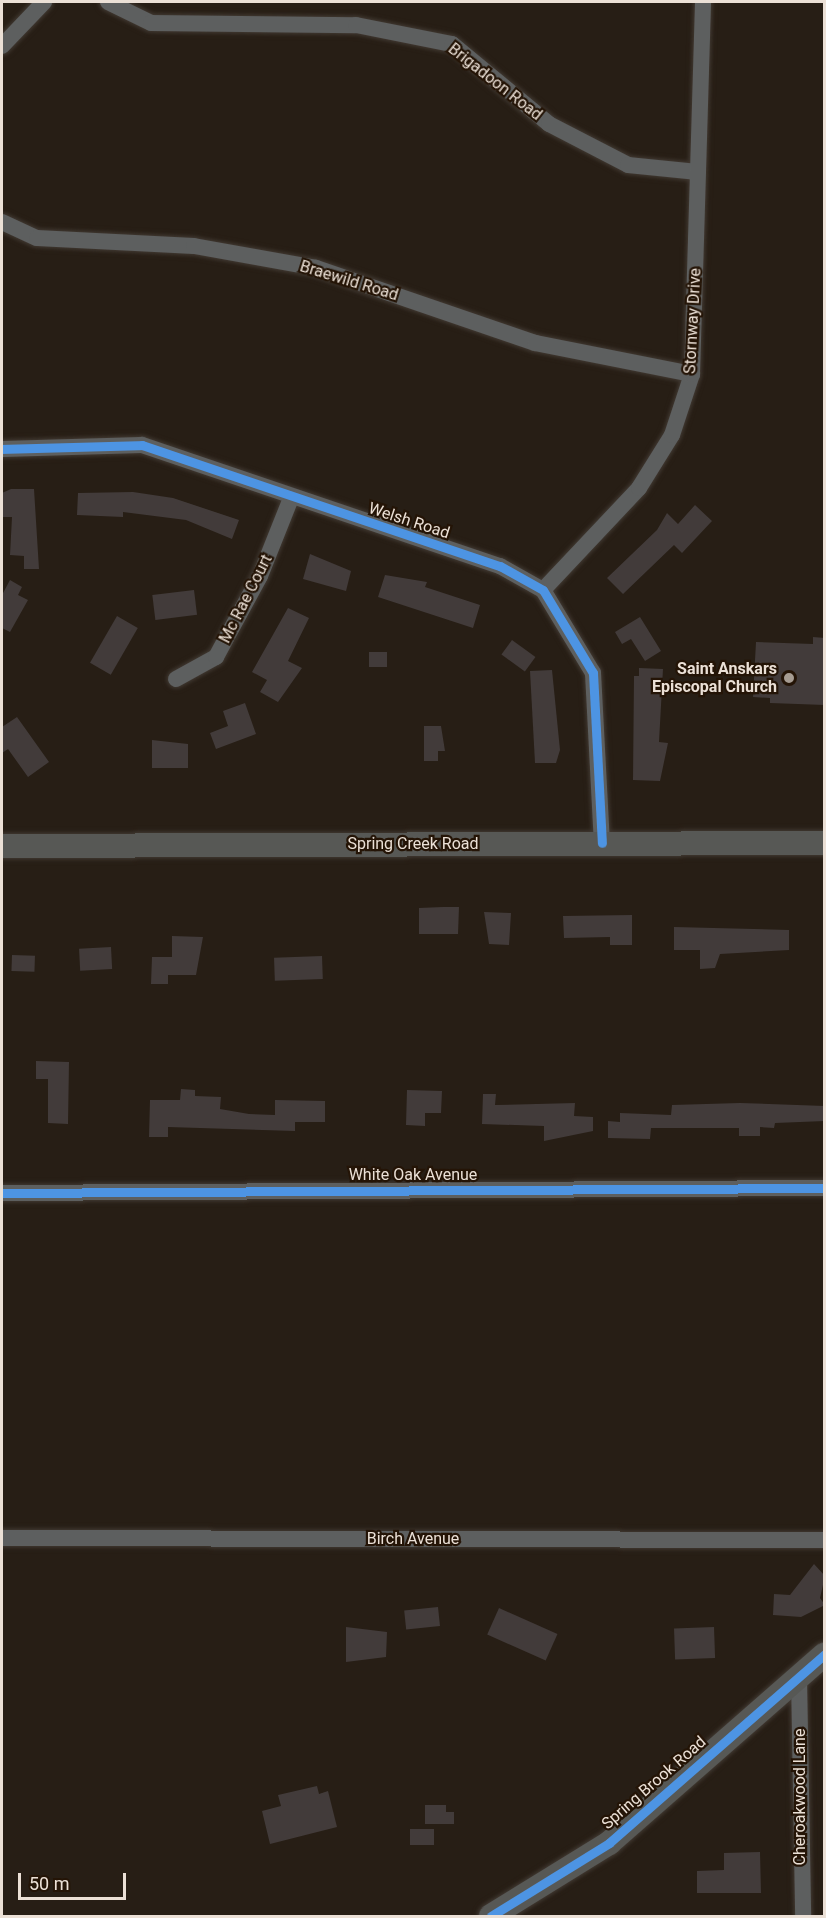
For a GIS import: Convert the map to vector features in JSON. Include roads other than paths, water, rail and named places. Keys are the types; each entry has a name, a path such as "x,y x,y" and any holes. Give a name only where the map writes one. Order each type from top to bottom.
{"main road":[{"name":"Spring Creek Road","path":"2,846 825,843"},
{"name":"Spring Brook Road","path":"499,1915 609,1843 825,1654"}],"street":[{"path":"2,46 44,2"},
{"name":"Brigadoon Road","path":"108,2 151,23 356,25 452,44 549,124 628,165 698,172"},
{"name":"Stornway Drive","path":"543,590 639,488 672,435 692,374 703,2"},
{"name":"Braewild Road","path":"2,222 37,238 194,246 316,268 535,343 692,374"},
{"name":"Welsh Road","path":"2,449 142,445 291,498 500,566 543,590 593,673 602,843"},
{"name":"Mc Rae Court","path":"176,679 216,657 233,629 291,498"},
{"name":"White Oak Avenue","path":"2,1193 825,1188"},
{"name":"Birch Avenue","path":"2,1538 825,1540"},
{"name":"Cheroakwood Lane","path":"799,1677 803,1917"}],"place":[{"name":"Saint Anskars Episcopal Church","path":"789,678"}]}
